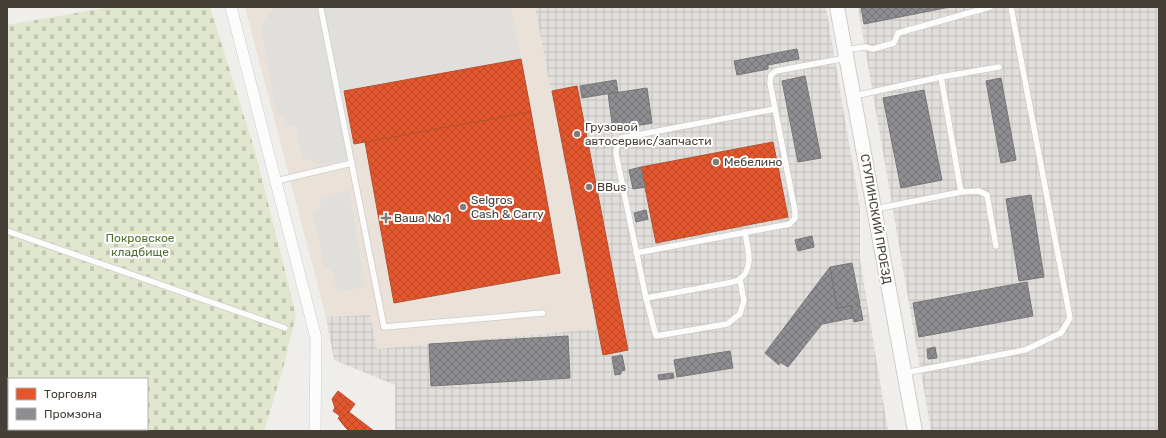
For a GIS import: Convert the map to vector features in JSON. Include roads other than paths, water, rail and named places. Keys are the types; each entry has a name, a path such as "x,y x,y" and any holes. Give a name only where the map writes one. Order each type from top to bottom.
{"street":[{"path":"231,7 316,338 315,431"},
{"name":"СТУПИНСКИЙ ПРОЕЗД","path":"837,7 914,431"}],"lane":[{"path":"636,253 790,224 795,218 795,211 770,83 771,75 776,71 846,54 864,47 873,49 894,43 898,33 990,7"},
{"path":"904,373 1025,350 1061,333 1070,318 1011,7"},
{"path":"321,9 384,327 543,312"},
{"path":"853,96 941,77 999,67"},
{"path":"941,77 961,192"},
{"path":"740,279 744,301 740,314 727,324 656,336 636,253 616,154 618,141 621,138 775,109"},
{"path":"276,181 352,163"},
{"path":"874,209 961,192 980,191 987,195 996,246"},
{"path":"7,231 285,328"},
{"path":"646,298 728,283 740,279 747,270 750,259 745,232"}],"place":[{"name":"Грузовой автосервис/запчасти","path":"577,134"},
{"name":"Мебелино","path":"716,162"},
{"name":"BBus","path":"589,187"},
{"name":"Selgros Cash & Carry","path":"463,207"},
{"name":"Ваша № 1","path":"386,218"}],"park label":[{"name":"Покровское кладбище","path":"140,245"}]}
